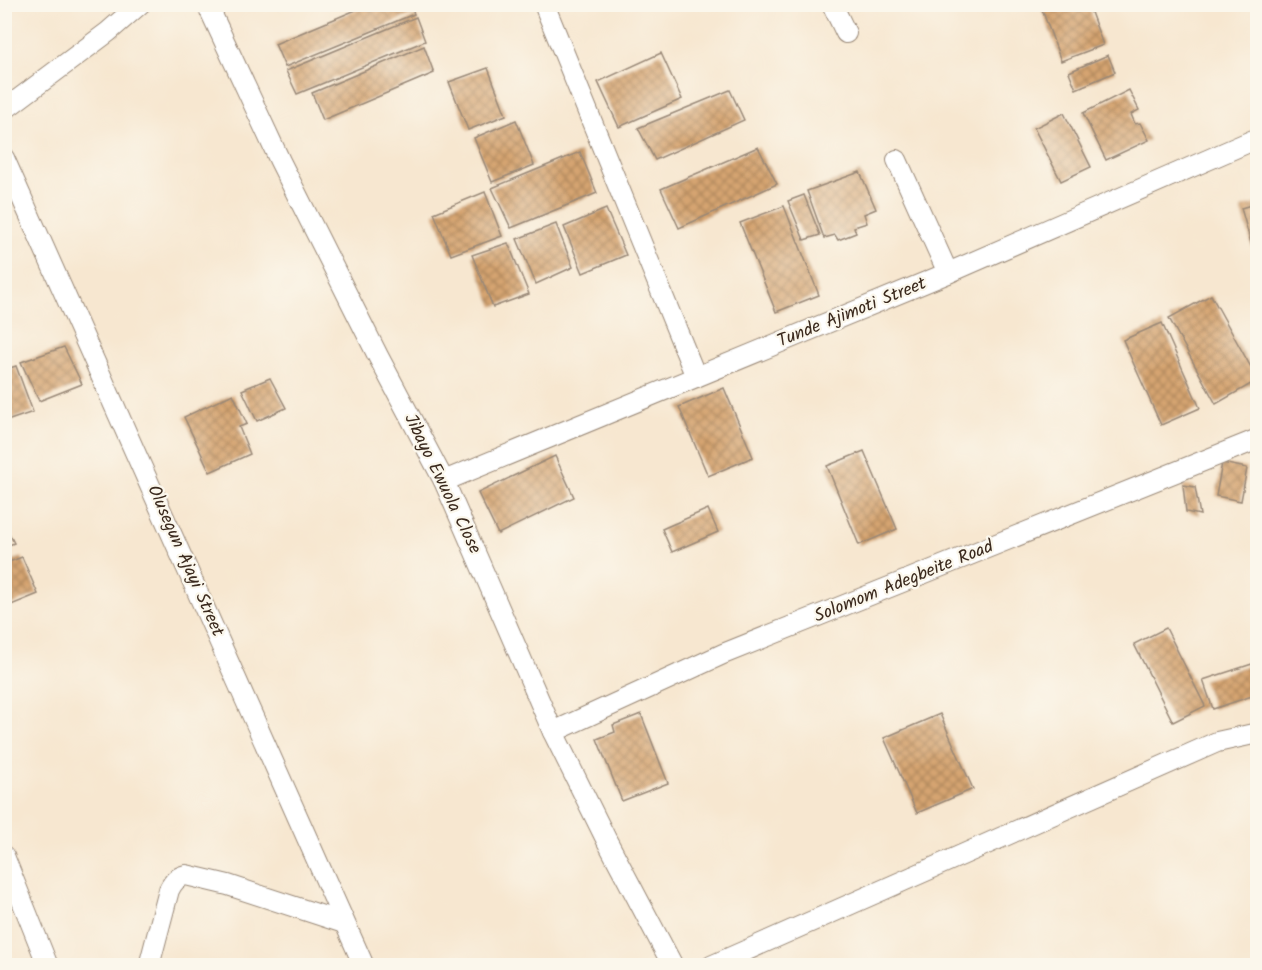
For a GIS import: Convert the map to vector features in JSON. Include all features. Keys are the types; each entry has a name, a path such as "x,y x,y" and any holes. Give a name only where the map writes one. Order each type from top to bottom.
{"street":[{"path":"4,110 108,32 140,4"},
{"name":"Jibayo Ewuola Close","path":"207,4 280,161 444,481 554,732 607,841 673,966"},
{"path":"832,4 846,33"},
{"path":"546,9 696,376"},
{"name":"Tunde Ajimoti Street","path":"444,481 948,273 1257,138"},
{"name":"Olusegun Ajayi Street","path":"4,158 364,966"},
{"path":"897,160 948,273"},
{"name":"Solomom Adegbeite Road","path":"554,732 723,654 1257,439"},
{"path":"711,966 1217,741 1257,733"},
{"path":"4,856 48,966"},
{"path":"149,966 169,890 172,883 180,876 186,875 228,885 344,924"}],"building":[{"path":"370,4 410,4 414,14 285,67 275,44"},
{"path":"1040,4 1088,4 1103,45 1061,61"},
{"path":"416,17 425,41 297,94 286,71"},
{"path":"424,46 434,73 323,120 312,93"},
{"path":"661,53 682,99 619,127 598,82"},
{"path":"1108,55 1115,72 1076,89 1069,72"},
{"path":"488,68 506,115 468,130 449,82"},
{"path":"730,90 744,120 655,160 638,128"},
{"path":"1129,90 1139,110 1131,114 1135,124 1140,123 1149,140 1106,160 1083,113"},
{"path":"1064,113 1091,167 1061,181 1034,128"},
{"path":"516,120 534,165 492,182 474,138"},
{"path":"758,147 777,184 679,228 661,189"},
{"path":"580,152 597,193 511,228 492,188"},
{"path":"860,172 876,209 864,214 867,223 854,227 856,233 838,240 835,235 824,238 807,191"},
{"path":"485,192 502,236 451,255 434,213"},
{"path":"804,195 820,235 804,240 788,201"},
{"path":"1258,203 1258,264 1257,264 1241,208"},
{"path":"784,206 819,295 776,312 740,223"},
{"path":"606,209 626,255 583,273 564,227"},
{"path":"556,224 573,267 536,284 517,239"},
{"path":"508,243 529,294 493,307 472,255"},
{"path":"1211,295 1258,380 1216,404 1169,318"},
{"path":"1162,323 1200,408 1161,425 1123,340"},
{"path":"64,347 82,384 39,401 21,362"},
{"path":"16,366 33,412 4,422 4,370"},
{"path":"270,378 286,408 257,421 242,390"},
{"path":"724,388 753,457 708,476 679,407"},
{"path":"233,394 247,424 239,427 250,454 210,472 184,417"},
{"path":"864,451 897,529 859,545 827,466"},
{"path":"555,456 574,497 498,534 478,493"},
{"path":"1222,463 1247,468 1241,501 1216,496"},
{"path":"1183,485 1195,487 1200,515 1186,512"},
{"path":"708,509 718,532 672,552 662,529"},
{"path":"4,523 14,543 4,547"},
{"path":"22,557 38,594 4,608 4,564"},
{"path":"1166,628 1205,706 1173,722 1134,644"},
{"path":"1252,664 1258,682 1258,694 1213,709 1203,680"},
{"path":"641,714 668,783 622,801 597,739 615,732 613,725"},
{"path":"940,714 973,789 917,813 884,738"}]}
